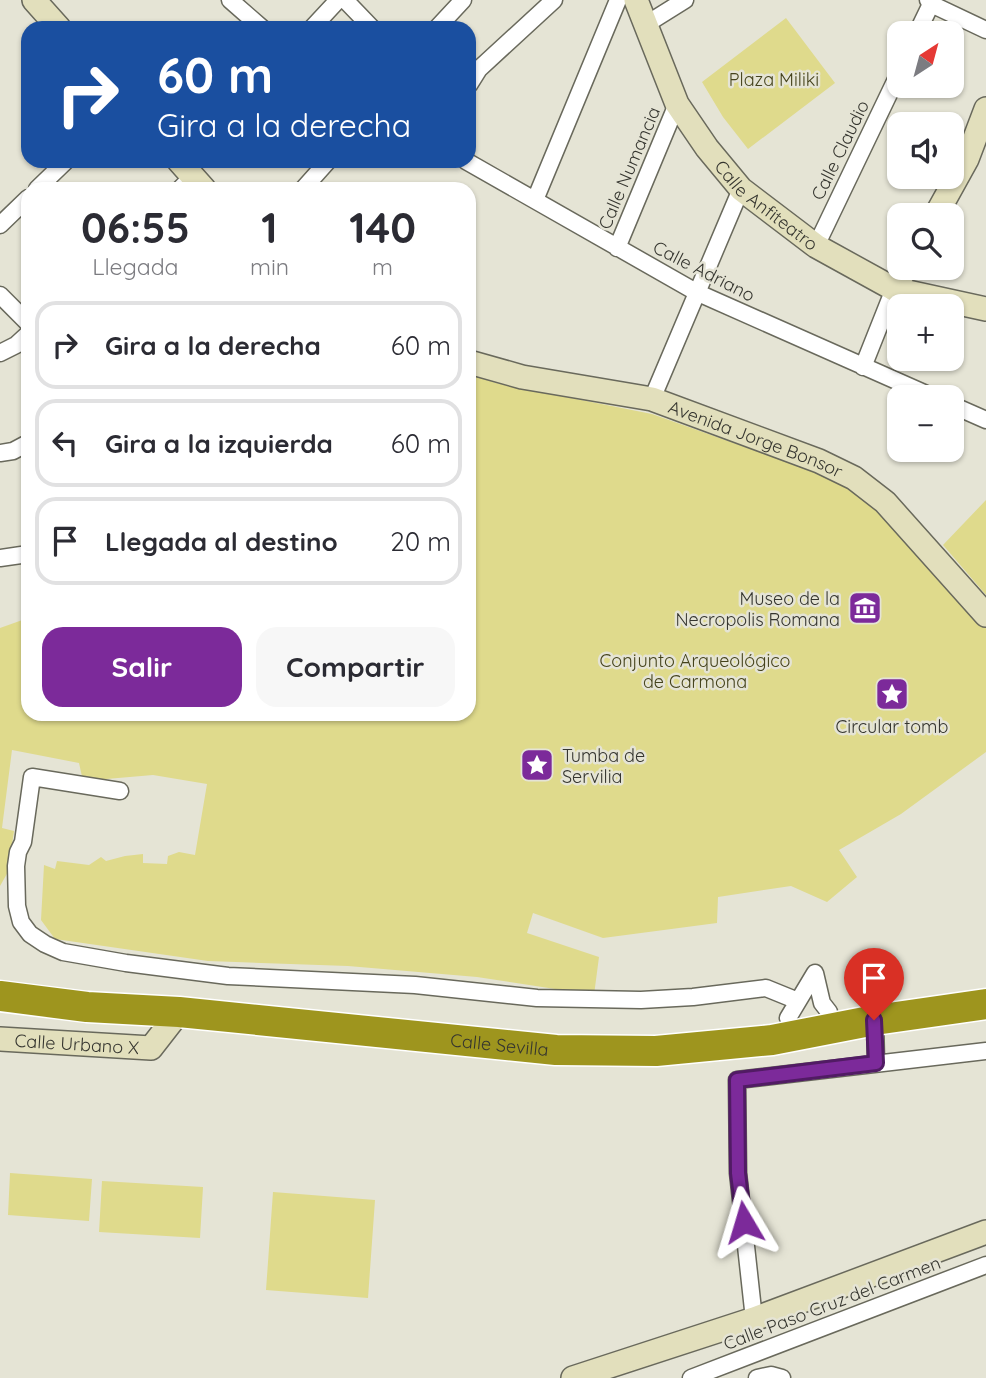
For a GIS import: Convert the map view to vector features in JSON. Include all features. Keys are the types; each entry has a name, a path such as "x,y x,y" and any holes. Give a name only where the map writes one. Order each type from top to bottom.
{"highway":[{"path":"0,996 87,1007 180,1012 458,1038"},
{"name":"Calle Sevilla","path":"458,1038 559,1034 654,1037 712,1032 793,1010 830,1012 983,997"},
{"name":"Calle Sevilla","path":"458,1038 556,1050 656,1051 772,1040 983,997"}],"street":[{"path":"34,0 53,21"},
{"path":"230,0 254,21"},
{"path":"318,21 338,0"},
{"path":"345,0 365,21"},
{"path":"444,21 463,0"},
{"path":"476,74 554,0"},
{"path":"535,201 618,0"},
{"name":"Calle Anfiteatro","path":"636,0 677,104 706,148 741,189 816,246 894,289 986,309"},
{"path":"645,25 685,0"},
{"path":"923,21 930,2 986,30"},
{"name":"Calle Claudio","path":"816,246 887,98"},
{"name":"Calle Numancia","path":"617,248 677,104"},
{"path":"943,203 967,159 986,109"},
{"name":"Calle Adriano","path":"476,167 696,292 905,385"},
{"path":"44,182 59,168"},
{"path":"309,182 322,168"},
{"path":"652,399 741,189"},
{"path":"0,225 21,205"},
{"path":"863,367 899,280"},
{"path":"0,295 21,317"},
{"path":"0,353 21,340"},
{"name":"Avenida Jorge Bonsor","path":"476,364 522,377 652,399 819,461 854,478 885,502 986,615"},
{"path":"964,410 986,420"},
{"path":"0,453 21,447"},
{"path":"0,558 21,555"},
{"path":"120,791 32,777 23,842 18,852 8,901 26,928 37,939 54,948 180,971 275,979 415,985 576,1000 663,999 766,988 793,1010 815,973 821,1003 830,1012"},
{"name":"Calle Urbano X","path":"0,1039 151,1048 180,1012"},
{"path":"874,1020 876,1063"},
{"path":"754,1319 738,1173 737,1080 986,1051"},
{"path":"573,1378 754,1319 986,1232"},
{"name":"Calle Paso Cruz del Carmen","path":"691,1378 986,1265"},
{"path":"751,1355 759,1377 771,1375 782,1378"}],"green space":[{"name":"Plaza Miliki","path":"786,18 835,83 748,149 723,117 702,82"},
{"name":"Conjunto Arqueológico de Carmona","path":"476,376 496,383 652,414 815,472 846,487 875,506 986,628 986,752 901,814 839,850 857,877 827,902 791,886 718,897 717,923 603,938 533,913 527,933 599,957 594,995 477,977 348,966 208,961 55,939 41,920 44,865 55,869 57,861 89,865 101,857 106,861 143,854 143,863 167,864 168,856 179,852 195,855 207,784 153,775 83,781 79,763 12,750 2,828 14,831 8,872 0,886 0,628 21,620 21,721 476,721"},
{"path":"986,500 986,595 943,545"},
{"path":"10,1173 92,1179 89,1221 8,1215"},
{"path":"102,1181 203,1187 200,1238 99,1232"},
{"path":"273,1192 375,1200 368,1298 266,1290"}],"place":[{"name":"Museo de la Necropolis Romana","path":"865,608"},
{"name":"Circular tomb","path":"892,694"},
{"name":"Tumba de Servilia","path":"537,765"}],"route":[{"path":"744,1222 738,1173 737,1080 876,1063 874,1020"}]}
